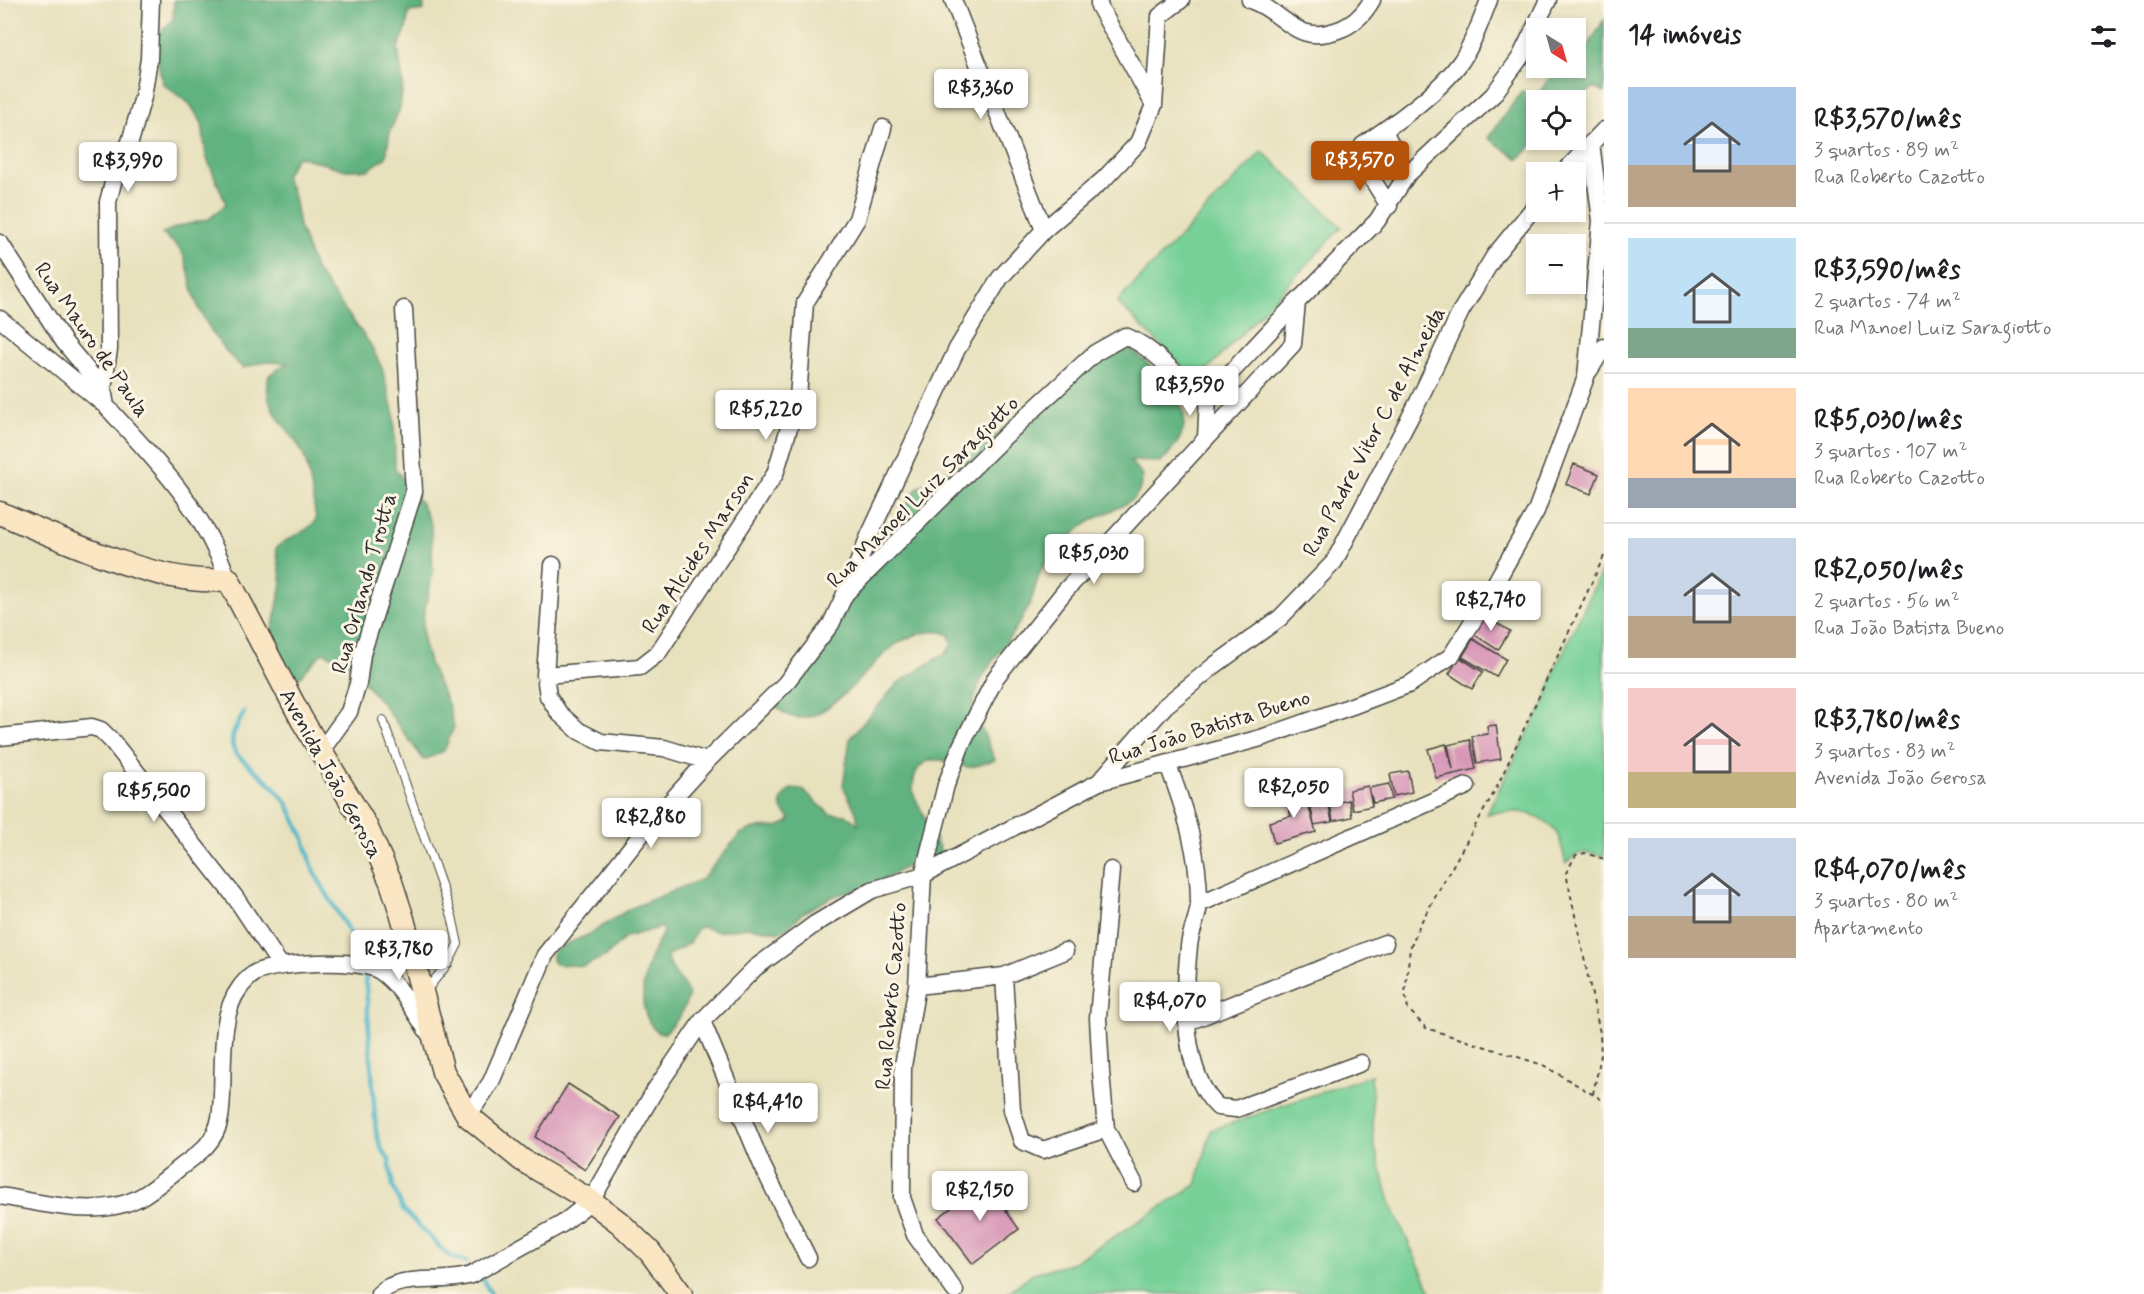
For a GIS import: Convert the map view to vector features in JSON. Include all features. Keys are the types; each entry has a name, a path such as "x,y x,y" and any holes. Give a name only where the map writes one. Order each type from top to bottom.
{"main road":[{"path":"0,513 98,555 177,575 216,581 228,579"},
{"name":"Avenida João Gerosa","path":"228,579 302,720 366,826 391,882 443,1072 468,1116 522,1160 591,1201 650,1252 681,1294"}],"street":[{"path":"103,389 109,349 108,201 116,171 130,142 143,98 149,59 151,0"},
{"path":"953,0 1044,230"},
{"path":"1100,0 1099,6 1154,105"},
{"path":"845,594 869,536 957,349 1000,278 1044,230 1104,179 1138,143 1154,105 1160,16 1181,0"},
{"path":"1250,0 1262,4 1289,26 1306,35 1325,35 1348,27 1366,10 1372,0"},
{"path":"1389,206 1360,160 1359,153 1363,146 1442,83 1461,61 1478,30 1489,0"},
{"path":"1206,438 1208,397 1377,221 1389,206 1407,175 1493,95 1520,58 1548,0"},
{"name":"Rua Alcides Marson","path":"545,675 640,667 657,653 775,474 798,398 805,303 857,219 883,128"},
{"path":"1573,162 1604,130"},
{"path":"1384,131 1407,175"},
{"name":"Rua João Batista Bueno","path":"591,1201 655,1090 702,1021 755,968 815,924 872,890 923,876 1099,782 1261,738 1410,684 1451,656 1483,605 1536,511 1586,377 1601,221 1591,142"},
{"name":"Rua Padre Vitor C de Almeida","path":"1099,782 1165,706 1215,665 1280,618 1334,562 1418,402 1461,311 1495,255 1526,217"},
{"name":"Rua Mauro de Paula","path":"0,243 64,342 103,389 106,406 185,494 218,553 228,579"},
{"name":"Rua Roberto Cazotto","path":"955,1292 915,1235 902,1198 903,1066 917,986 923,876 946,785 961,746 996,677 1065,591 1293,344 1297,302"},
{"name":"Rua Orlando Trotta","path":"321,751 349,712 358,684 362,654 414,492 404,309"},
{"path":"0,319 106,406"},
{"name":"Rua Manoel Luiz Saragiotto","path":"468,1116 491,1082 545,955 645,830 707,761 785,684 831,624 845,594 1005,436 1095,353 1125,336 1138,341 1153,352 1180,380 1208,397"},
{"path":"1586,377 1604,347"},
{"path":"553,565 545,675 548,696 559,713 579,731 601,742 664,748 707,761"},
{"path":"0,737 80,727 101,730 235,897 281,966"},
{"path":"1168,765 1193,836 1199,904 1189,944 1188,1022 1198,1079 1203,1090 1218,1107 1236,1109 1361,1063"},
{"path":"1199,904 1467,786"},
{"path":"1112,870 1098,1018 1107,1129 1134,1183"},
{"path":"1188,1022 1385,943"},
{"path":"917,986 1004,976 1065,951"},
{"path":"0,1196 64,1206 110,1207 142,1197 205,1149 214,1136 220,1119 224,1041 230,1008 238,989 255,973 281,966 345,963 365,965 380,971 392,983 435,1041"},
{"path":"1004,976 1012,1110 1022,1142 1043,1150 1107,1129"},
{"path":"702,1021 762,1166 808,1258"},
{"path":"379,1294 397,1281 455,1280 471,1275 562,1224 591,1201"}],"lane":[{"path":"383,720 452,915 458,944 449,962 423,995"}],"path":[{"path":"1604,556 1496,789 1420,924 1410,948 1405,994 1408,1009 1426,1028 1543,1065 1604,1101"},
{"path":"1593,1094 1601,1055 1600,1033 1566,873 1576,855 1586,853 1604,859"}],"green space":[{"path":"174,0 423,0 424,10 409,12 406,30 398,48 403,83 400,108 390,132 386,157 368,170 346,170 297,156 285,176 294,197 299,226 315,269 370,344 382,368 394,414 395,468 421,504 431,524 433,572 423,618 423,640 429,663 448,704 454,727 444,751 424,760 382,703 347,663 323,652 296,681 289,683 283,678 271,635 282,583 276,548 303,532 316,519 312,489 300,448 269,400 269,375 288,363 264,362 243,368 229,355 204,319 194,295 182,252 162,234 176,227 209,219 226,204 206,156 202,123 190,104 163,84 155,51 158,35 173,19"},
{"path":"1604,20 1604,93 1594,87 1586,94 1586,90 1541,90 1549,78 1586,78 1586,50"},
{"path":"1522,91 1526,92 1526,150 1528,150 1519,159 1488,138"},
{"path":"1262,151 1342,227 1197,381 1117,302"},
{"path":"1131,350 1140,356 1172,390 1183,411 1183,431 1179,440 1161,462 1130,461 1143,476 1139,491 1134,498 1083,526 1044,565 1028,608 985,673 974,701 972,716 980,725 995,760 968,767 933,760 922,764 918,769 913,793 944,858 923,857 881,881 832,897 801,914 790,926 779,932 746,927 719,932 703,927 698,928 689,943 667,956 689,996 680,1016 665,1033 658,1033 649,1022 643,997 647,970 651,956 663,933 662,927 626,937 606,956 584,966 555,964 552,954 558,948 590,934 629,909 702,879 740,834 754,828 777,827 789,822 790,818 783,811 781,804 784,796 791,789 803,790 830,814 846,815 858,824 856,812 843,786 850,738 898,683 947,652 952,643 949,635 943,632 929,632 900,642 882,656 838,700 821,711 805,717 789,716 774,704 882,549 883,528 899,517 917,488 959,464 1072,374 1118,351"},
{"path":"1604,566 1604,856 1583,853 1574,856 1566,864 1558,835 1549,824 1541,819 1515,812 1486,814 1546,699 1557,665"},
{"path":"1371,1075 1374,1144 1390,1202 1432,1294 1006,1294 1033,1273 1071,1264 1196,1185 1211,1130"}],"building":[{"path":"1574,464 1599,474 1591,494 1566,484"},
{"path":"1483,615 1510,631 1498,650 1472,633"},
{"path":"1473,639 1506,659 1496,677 1462,657"},
{"path":"1459,657 1483,672 1472,689 1449,674"},
{"path":"1496,725 1501,759 1477,763 1472,736 1488,734 1487,726"},
{"path":"1470,740 1476,769 1436,778 1428,749 1446,744 1453,769 1448,745"},
{"path":"1408,771 1412,792 1394,796 1390,774"},
{"path":"1389,784 1392,799 1373,803 1369,788"},
{"path":"1368,786 1372,806 1353,810 1349,790"},
{"path":"1304,790 1316,832 1274,843 1269,822 1291,816 1285,795"},
{"path":"1328,799 1332,822 1314,825 1310,802"},
{"path":"1349,800 1352,817 1333,821 1330,804"},
{"path":"568,1084 620,1117 585,1170 535,1137"},
{"path":"986,1182 994,1194 1001,1189 1014,1205 1006,1211 1019,1229 973,1264 938,1218"}],"waterway":[{"path":"244,712 233,734 232,745 237,755 271,784 287,803 304,839 314,872 361,952"},
{"path":"365,971 376,1132 381,1148 389,1160 393,1187 403,1210 449,1256 466,1262"},
{"path":"482,1278 491,1294"}]}
